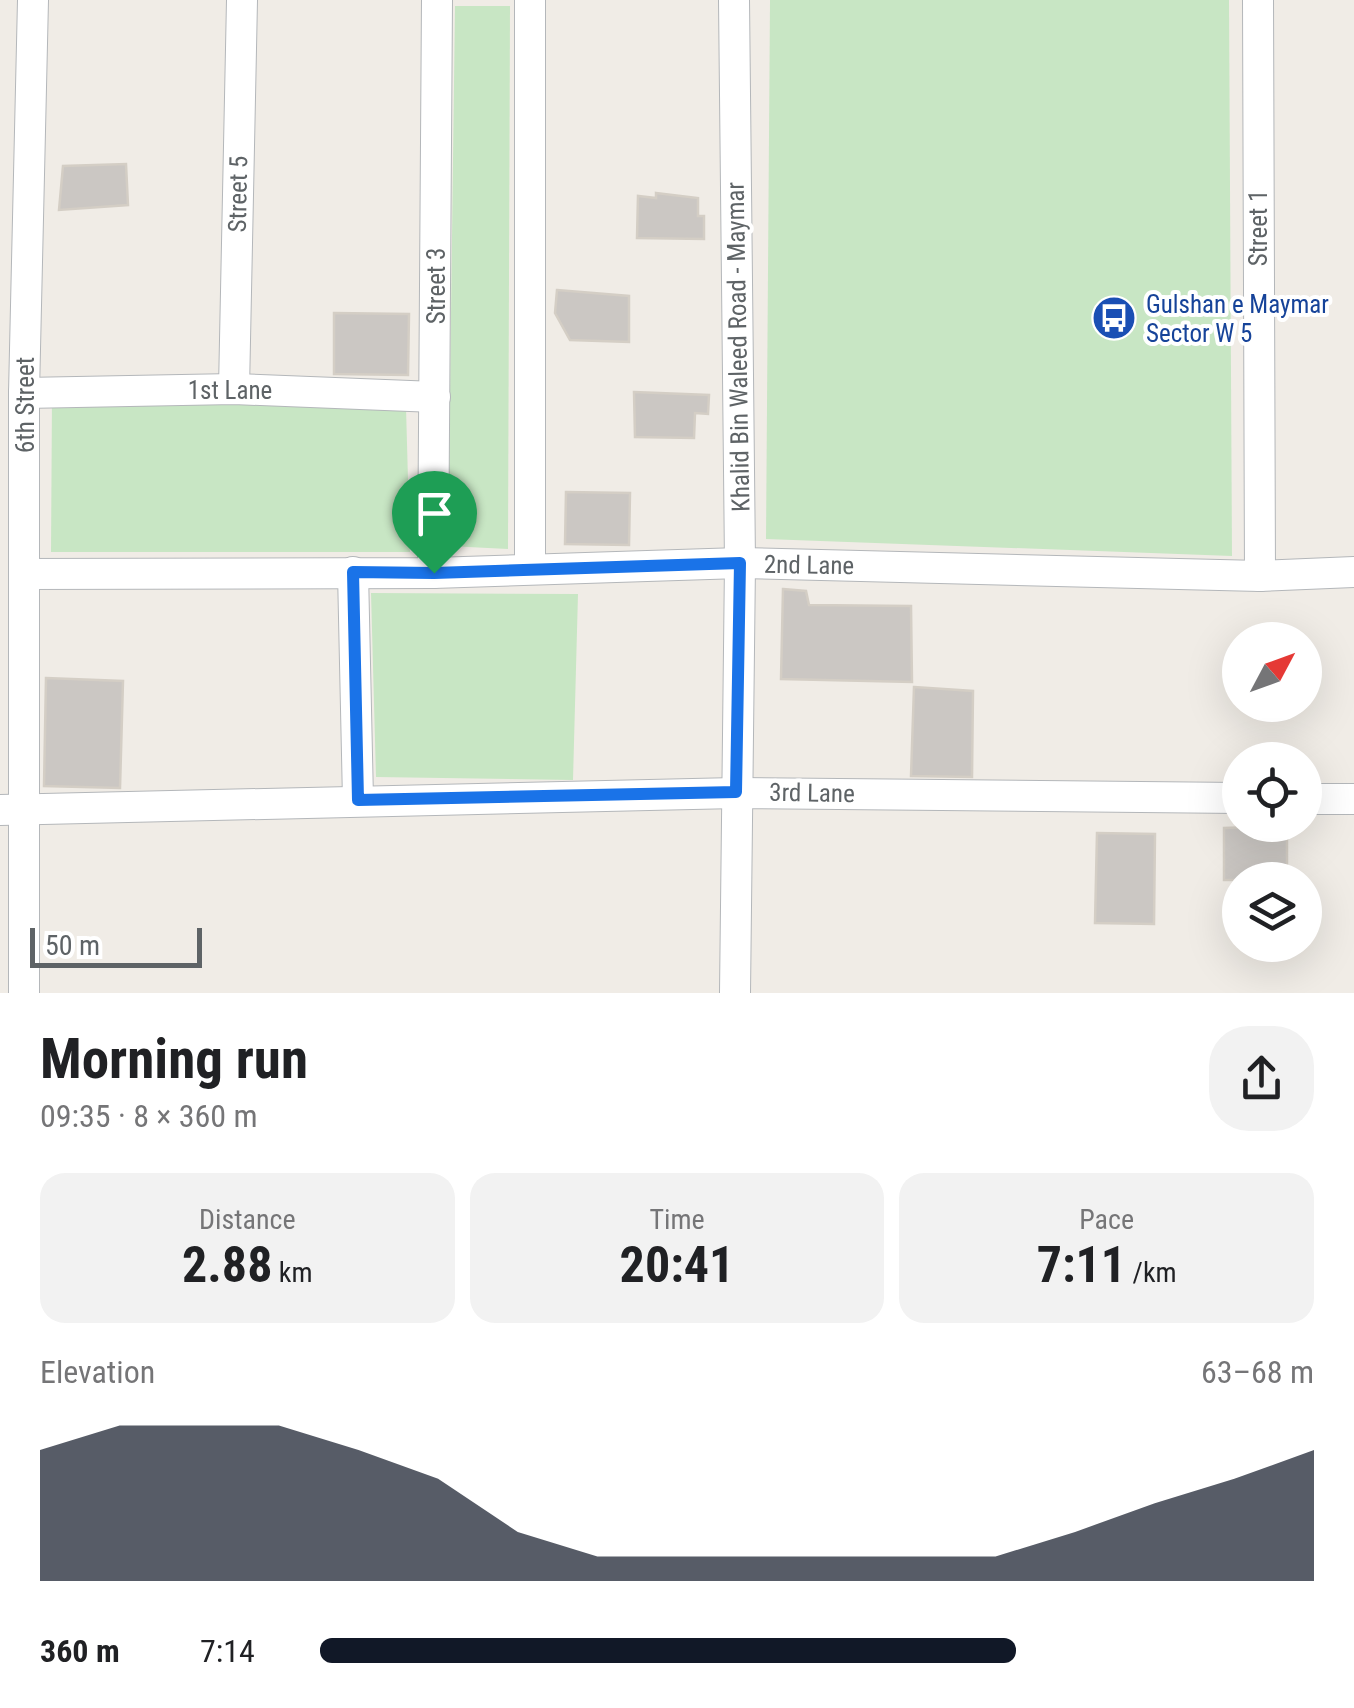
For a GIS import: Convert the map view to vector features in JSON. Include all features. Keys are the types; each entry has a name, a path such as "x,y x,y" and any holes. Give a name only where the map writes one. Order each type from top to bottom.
{"street":[{"name":"6th Street","path":"24,993 12,810 24,574 33,0"},
{"name":"Street 5","path":"234,389 242,0"},
{"name":"Street 3","path":"434,573 437,0"},
{"path":"530,0 530,567"},
{"name":"Khalid Bin Waleed Road - Maymar","path":"734,0 740,563 735,993"},
{"name":"Street 1","path":"1258,0 1260,576"},
{"name":"1st Lane","path":"24,393 234,389 436,397"},
{"name":"2nd Lane","path":"24,574 434,573 740,563 1260,576 1354,572"},
{"path":"353,572 358,800"},
{"name":"3rd Lane","path":"12,810 736,792 1222,798"},
{"path":"1322,799 1354,800"}],"green space":[{"path":"770,0 1229,0 1232,556 766,539"},
{"path":"455,6 510,6 508,549 448,546"},
{"path":"52,394 406,407 410,552 51,552"},
{"path":"371,593 578,594 573,780 376,777"}],"building":[{"path":"126,164 128,205 59,210 63,166"},
{"path":"656,193 698,198 698,216 704,216 704,239 637,238 638,196 656,198"},
{"path":"557,290 629,296 629,342 570,340 555,313"},
{"path":"334,313 409,314 408,375 334,374"},
{"path":"634,392 709,395 708,414 695,413 694,438 635,437"},
{"path":"566,492 630,493 629,545 565,544"},
{"path":"783,589 806,591 809,605 911,606 912,682 781,679"},
{"path":"46,678 123,681 120,788 44,786"},
{"path":"914,687 973,691 972,777 911,776"},
{"path":"1097,833 1155,834 1154,924 1095,923"},
{"path":"1224,842 1287,842 1287,862 1224,862"}],"place":[{"name":"Gulshan e Maymar Sector W 5","path":"1114,318"}],"route":[{"path":"740,563 736,792 358,800 353,572 434,573 740,563"}]}
